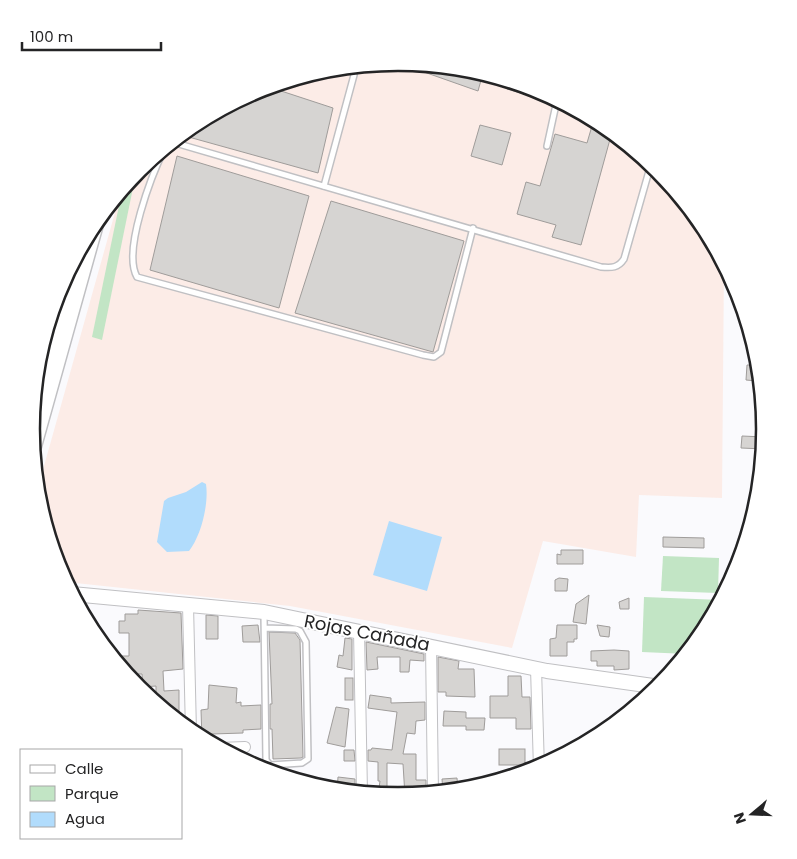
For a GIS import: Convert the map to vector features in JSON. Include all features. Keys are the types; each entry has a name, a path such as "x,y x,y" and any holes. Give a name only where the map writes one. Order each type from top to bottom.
{"highway":[{"path":"40,419 87,251"}],"main road":[{"name":"Rojas Cañada","path":"81,595 264,612 536,668 649,685"}],"street":[{"path":"188,605 191,722"},
{"path":"358,631 362,786"},
{"path":"431,646 433,786"},
{"path":"536,668 540,759"},
{"path":"233,747 245,747"}],"lane":[{"path":"324,186 354,76"},
{"path":"547,146 555,107"},
{"path":"181,145 473,228 601,267 612,268 620,265 624,259 648,172"},
{"path":"158,164 151,179 137,226 133,263 137,277 423,355 434,357 440,352 473,228"},
{"path":"264,612 266,760 269,764"},
{"path":"265,628 296,629 300,631 306,642 308,759 302,763 272,765"}],"shaded area":[{"path":"398,71 422,72 445,74 491,83 536,98 598,131 652,176 697,230 724,279 722,498 639,495 636,557 543,541 512,648 290,606 75,583 67,567 52,522 43,471 116,208 162,160 199,131 261,98 306,83 352,74"}],"green space":[{"path":"133,189 102,340 92,337 119,205"},
{"path":"663,556 719,558 717,593 661,591"},
{"path":"644,597 714,600 697,629 678,654 642,652"}],"water":[{"path":"202,482 206,484 207,492 205,510 193,545 189,551 167,552 157,542 164,501 186,492"},
{"path":"389,521 442,537 427,591 373,575"}],"building":[{"path":"425,72 481,81 478,91"},
{"path":"281,91 333,108 318,173 190,137 240,108"},
{"path":"480,125 511,133 502,165 471,156"},
{"path":"592,127 610,140 581,245 552,237 556,225 517,214 526,182 540,186 555,134 587,143"},
{"path":"177,156 309,196 279,308 150,270"},
{"path":"331,201 464,241 433,352 295,313"},
{"path":"747,365 751,365 754,381 746,380"},
{"path":"742,436 757,437 756,449 741,448"},
{"path":"663,537 704,538 704,548 663,547"},
{"path":"561,550 583,550 583,564 557,564 557,554 561,555"},
{"path":"559,578 568,579 567,591 555,591 555,580"},
{"path":"589,595 586,624 573,622 576,604"},
{"path":"629,598 629,609 620,609 619,602"},
{"path":"138,610 181,613 183,669 163,671 164,691 179,690 179,713 156,693 156,686 149,687 142,680 142,674 137,674 121,656 129,656 129,633 119,633 119,621 125,621 125,614 138,614"},
{"path":"206,615 218,616 218,639 206,639"},
{"path":"258,625 260,642 243,642 242,626"},
{"path":"557,625 577,625 577,639 574,639 574,642 567,642 567,656 550,656 550,639 556,638"},
{"path":"597,625 610,627 609,637 600,636"},
{"path":"269,632 295,633 300,640 303,757 301,758 273,759 272,729 270,729 270,704 272,704"},
{"path":"345,638 352,639 352,670 337,667 339,655 343,656"},
{"path":"366,642 424,654 424,661 410,660 409,672 400,672 400,657 377,657 378,669 367,670"},
{"path":"591,651 629,651 629,669 614,670 614,666 597,666 597,661 591,661"},
{"path":"438,657 459,661 458,669 474,669 475,697 446,696 446,692 438,692"},
{"path":"508,676 521,676 522,697 530,697 531,729 516,729 516,718 490,718 490,696 508,696"},
{"path":"345,678 353,678 353,700 345,700"},
{"path":"209,685 237,688 236,703 241,702 241,706 261,705 261,729 243,730 243,733 212,734 212,736 202,730 201,710 208,709"},
{"path":"370,695 391,698 391,703 425,702 425,720 416,721 415,734 407,733 403,754 416,754 416,780 426,780 426,787 404,788 403,764 387,763 387,788 379,787 378,762 368,761 368,750 372,748 392,750 397,712 368,708"},
{"path":"336,707 349,709 345,747 327,743"},
{"path":"444,711 466,712 466,718 485,718 484,730 466,730 466,726 443,726"},
{"path":"499,749 525,749 525,765 499,765"},
{"path":"344,750 354,750 355,761 344,761"},
{"path":"338,777 355,779 355,785 338,782"},
{"path":"457,778 457,783 442,785 442,779"}]}
